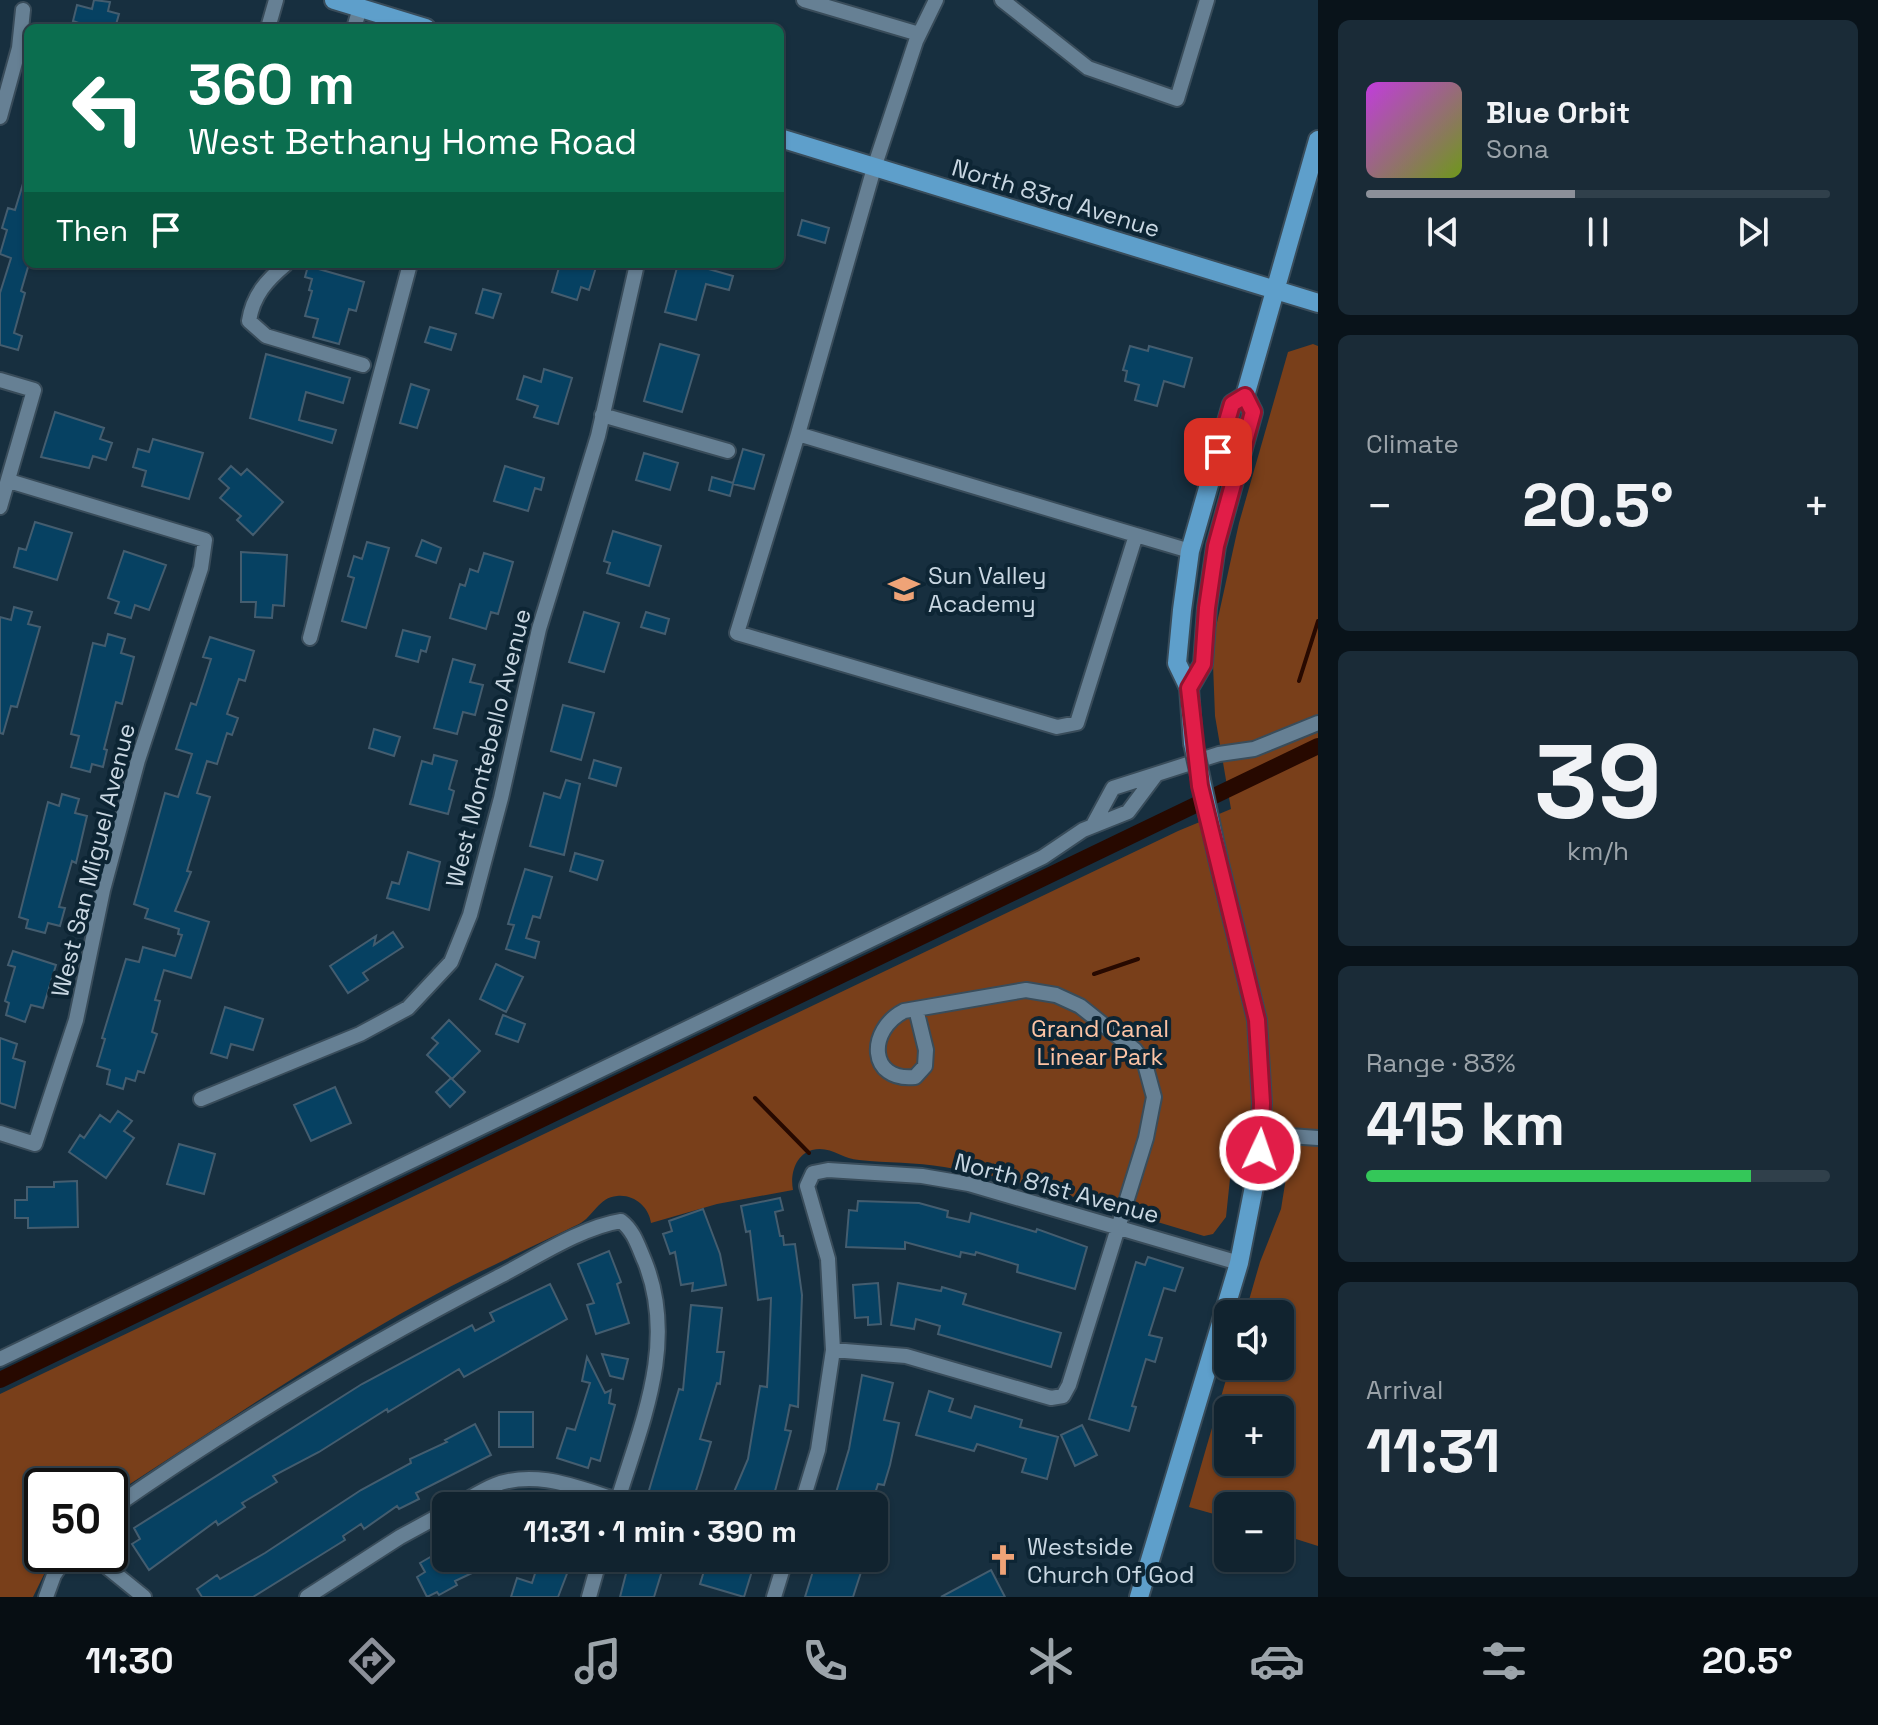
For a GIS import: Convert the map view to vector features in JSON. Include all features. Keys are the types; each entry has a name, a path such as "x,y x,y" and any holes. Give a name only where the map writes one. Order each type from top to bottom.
{"main road":[{"path":"334,0 413,24"},
{"name":"North 83rd Avenue","path":"784,139 1318,303"},
{"path":"1189,688 1203,664 1216,546 1253,412 1245,396 1318,140"},
{"path":"1139,1597 1239,1263 1256,1182 1261,1134 1257,1020 1193,743 1189,688 1177,663 1190,551 1232,404 1245,396"}],"street":[{"path":"269,24 276,0"},
{"path":"804,0 919,34"},
{"path":"936,0 919,34 874,168 737,633 1057,727 1077,723 1136,535"},
{"path":"1002,0 1088,68 1177,99 1207,0"},
{"path":"355,24 360,8"},
{"path":"0,117 19,48 23,10"},
{"path":"281,268 267,279 258,293 249,321 255,329 266,336 363,365"},
{"path":"310,638 409,268"},
{"name":"West Montebello Avenue","path":"201,1099 360,1034 408,1008 451,962 470,915 501,798 539,629 602,415 636,268"},
{"path":"0,380 34,390 0,507"},
{"path":"602,415 728,451"},
{"path":"798,434 1190,551"},
{"name":"West San Miguel Avenue","path":"0,1133 35,1144 76,1020 103,890 134,775 201,568 205,540 9,481"},
{"path":"1093,825 1113,788 1219,754 1254,749 1318,723"},
{"path":"0,1359 1043,857 1093,825 1128,812 1155,776"},
{"path":"805,1492 820,1440 833,1350 906,1356 1051,1398 1063,1396 1146,1138 1153,1106 1152,1081 1135,1050 1080,1006 1056,995 1026,990 916,1009 889,1019 882,1029 877,1050 883,1066 901,1078 915,1077 925,1066 926,1050 916,1009"},
{"path":"1261,1134 1318,1138"},
{"name":"North 81st Avenue","path":"833,1350 828,1259 807,1186 813,1173 828,1170 922,1176 969,1184 1239,1263"},
{"path":"128,1497 286,1396 422,1316 556,1246 621,1221 630,1228 651,1278 660,1324 655,1376 620,1492"},
{"path":"481,1492 494,1485 525,1477 553,1481 585,1492"},
{"path":"307,1597 432,1520"},
{"path":"46,1597 56,1572"},
{"path":"113,1572 144,1597"},
{"path":"589,1597 596,1572"},
{"path":"774,1597 782,1572"}],"green space":[{"name":"Grand Canal Linear Park","path":"1313,344 1318,346 1318,1546 1294,1538 1294,1492 1214,1492 1214,1514 1189,1507 1214,1421 1214,1476 1294,1476 1294,1396 1221,1396 1226,1380 1294,1380 1294,1300 1249,1300 1281,1209 1289,1159 1285,1121 1236,1121 1226,1217 1213,1234 1204,1236 1010,1180 933,1165 853,1159 825,1149 812,1150 801,1156 793,1172 793,1190 717,1204 651,1223 647,1212 635,1199 611,1197 579,1224 440,1292 341,1349 128,1485 128,1468 24,1468 24,1572 45,1572 33,1597 0,1597 0,1394 1178,831 1231,809 1215,716 1213,664 1216,627 1239,523 1288,352"}],"building":[{"path":"94,0 110,2 108,11 119,14 116,24 79,24 73,21 77,5 92,9"},
{"path":"24,180 24,268 28,268 21,291 25,293 14,333 22,336 18,350 0,345 0,293 11,258 0,254 7,230 2,228 8,208 15,210"},
{"path":"802,220 829,228 825,243 798,235"},
{"path":"307,268 315,268 364,282 356,311 349,309 339,344 313,337 318,319 305,316 312,279 305,277"},
{"path":"559,268 596,268 589,290 581,287 577,300 552,292"},
{"path":"677,268 705,268 733,276 729,290 706,284 696,320 665,312"},
{"path":"483,289 501,294 493,318 476,313"},
{"path":"430,327 456,334 451,350 425,342"},
{"path":"660,344 699,355 682,412 644,401"},
{"path":"1130,346 1148,351 1149,346 1192,358 1184,387 1164,381 1157,406 1135,400 1139,385 1125,381 1127,371 1123,370"},
{"path":"266,354 350,378 343,403 306,392 299,420 336,430 332,443 250,418"},
{"path":"544,369 572,378 558,424 534,417 538,406 517,399 524,376 541,382"},
{"path":"411,384 429,390 417,428 400,423"},
{"path":"55,412 104,428 100,439 112,443 106,460 93,456 89,468 41,457"},
{"path":"153,439 203,453 189,499 142,486 146,471 133,467 138,449 149,452"},
{"path":"743,449 764,455 754,489 733,484 730,496 709,490 712,477 733,483"},
{"path":"644,453 678,463 670,490 636,480"},
{"path":"231,466 241,475 247,469 283,502 253,535 237,520 241,516 220,498 229,488 219,479"},
{"path":"505,466 544,478 541,490 535,488 528,511 494,501"},
{"path":"35,522 72,533 57,580 14,567 19,548 26,550"},
{"path":"613,531 661,546 649,586 607,573 610,563 604,561"},
{"path":"422,540 441,548 436,563 416,556"},
{"path":"367,542 389,548 366,628 342,621 354,578 348,576 354,556 362,559"},
{"path":"124,551 166,565 149,610 135,605 131,618 115,613 119,602 108,598"},
{"path":"241,552 287,555 284,606 273,605 272,618 255,617 256,602 241,602"},
{"path":"484,553 513,562 498,614 491,612 486,629 450,618 460,584 465,586 470,569 478,572"},
{"path":"14,607 32,612 28,624 40,627 17,707 11,706 3,734 0,733 0,617 11,620"},
{"path":"584,612 619,623 604,672 569,662"},
{"path":"646,612 669,619 665,634 641,627"},
{"path":"403,630 430,637 426,652 421,650 418,662 396,656"},
{"path":"108,634 125,639 121,653 134,657 122,704 116,702 104,749 107,750 103,767 92,764 90,772 71,767 79,736 71,734 93,643 105,646"},
{"path":"210,637 254,651 245,681 239,679 227,714 238,718 232,735 227,733 217,764 207,761 197,793 210,797 187,871 191,872 175,911 209,922 191,978 164,970 155,1000 160,1001 152,1032 157,1034 144,1073 138,1071 135,1081 126,1078 123,1089 107,1084 110,1070 97,1066 105,1039 102,1038 126,959 139,962 143,947 175,956 182,935 178,934 179,929 145,918 148,909 134,904 165,793 178,797 192,754 176,749 191,703 196,705 211,659 203,657"},
{"path":"453,659 475,665 470,682 483,685 475,715 463,712 457,734 434,728"},
{"path":"563,705 594,713 581,760 551,751"},
{"path":"374,729 400,737 394,756 369,748"},
{"path":"434,755 457,761 449,789 454,791 448,814 410,804 422,761 432,764"},
{"path":"594,760 621,768 616,786 589,778"},
{"path":"566,780 580,784 564,855 530,846 544,793 560,798"},
{"path":"62,794 79,799 75,813 87,816 76,863 72,861 59,907 65,908 60,926 48,923 45,933 26,928 28,920 19,917 48,802 59,806"},
{"path":"408,852 440,862 429,910 387,898 392,882 399,884"},
{"path":"575,853 603,861 597,880 570,871"},
{"path":"525,869 552,877 540,918 533,916 526,938 539,942 535,958 506,949 514,925 508,924"},
{"path":"393,932 403,947 363,973 368,980 348,993 330,966 376,936 374,945"},
{"path":"13,951 56,965 43,1008 31,1005 25,1022 6,1015 9,1003 5,1001 15,967 8,965"},
{"path":"496,964 523,977 506,1012 480,999"},
{"path":"225,1007 263,1019 253,1050 231,1044 227,1058 211,1053"},
{"path":"503,1015 525,1024 518,1042 496,1034"},
{"path":"449,1020 480,1051 452,1079 465,1092 450,1107 436,1092 451,1078 427,1055 438,1043 432,1038"},
{"path":"0,1038 17,1044 13,1058 25,1062 15,1108 0,1103"},
{"path":"335,1087 351,1123 311,1141 294,1105"},
{"path":"118,1111 132,1121 124,1131 134,1138 106,1178 69,1152 80,1135 84,1138 100,1115 110,1122"},
{"path":"179,1144 215,1154 204,1194 167,1184"},
{"path":"77,1181 78,1227 28,1228 28,1218 15,1218 15,1200 27,1200 27,1187 54,1187 54,1182"},
{"path":"780,1198 783,1210 775,1212 780,1236 783,1236 784,1245 795,1244 802,1295 798,1407 790,1405 785,1430 791,1431 775,1492 734,1492 748,1459 760,1386 767,1387 771,1298 758,1300 750,1231 746,1232 741,1206"},
{"path":"858,1201 919,1203 948,1211 947,1217 969,1222 971,1213 1036,1232 1037,1229 1087,1247 1075,1289 1017,1272 1018,1265 976,1252 975,1255 961,1252 960,1257 905,1242 905,1249 846,1247 849,1210 857,1211"},
{"path":"703,1209 720,1254 726,1285 692,1291 693,1283 681,1285 675,1252 670,1254 663,1234 672,1231 669,1221"},
{"path":"609,1251 621,1282 617,1284 629,1323 596,1334 587,1305 594,1303 578,1264"},
{"path":"1148,1257 1183,1268 1175,1291 1164,1288 1149,1335 1162,1338 1155,1362 1146,1359 1132,1406 1136,1407 1129,1431 1089,1419 1136,1262 1145,1265"},
{"path":"878,1283 881,1324 868,1325 868,1317 855,1318 853,1285"},
{"path":"898,1283 941,1291 942,1287 966,1294 963,1304 1061,1333 1051,1367 938,1334 940,1326 916,1319 914,1329 891,1325"},
{"path":"550,1284 567,1319 464,1377 459,1369 273,1476 277,1482 242,1503 245,1507 218,1525 216,1521 149,1570 132,1544 140,1539 134,1528 362,1384 472,1325 475,1331 494,1321 490,1313"},
{"path":"691,1305 722,1308 717,1352 724,1352 720,1384 717,1383 700,1439 711,1442 696,1492 648,1492 679,1389 683,1390"},
{"path":"602,1354 628,1359 623,1379 610,1376"},
{"path":"587,1357 605,1393 611,1390 609,1403 615,1405 600,1461 591,1458 588,1468 557,1458 567,1428 575,1430 590,1383 582,1381"},
{"path":"862,1375 893,1383 884,1420 899,1423 884,1485 878,1484 875,1492 836,1492 849,1449"},
{"path":"929,1391 953,1399 949,1411 971,1418 975,1406 1022,1420 1020,1427 1058,1437 1047,1479 1022,1472 1026,1459 977,1444 974,1451 916,1435"},
{"path":"499,1412 533,1412 533,1447 499,1447"},
{"path":"475,1424 491,1455 416,1493 419,1499 399,1509 397,1506 364,1529 361,1524 343,1536 345,1540 253,1597 202,1597 197,1589 217,1575 220,1579 265,1553 361,1490 411,1463 410,1459 447,1442 445,1440"},
{"path":"1082,1425 1097,1455 1075,1466 1061,1435"},
{"path":"432,1556 432,1572 474,1572 455,1581 457,1585 439,1595 437,1592 427,1597 417,1577 425,1572 420,1563"},
{"path":"991,1570 1005,1597 941,1597"},
{"path":"536,1572 568,1572 558,1597 511,1597 517,1578 532,1583"},
{"path":"626,1572 662,1572 654,1597 620,1597"},
{"path":"704,1572 752,1572 744,1597 700,1584"},
{"path":"813,1572 861,1572 853,1597 805,1597"}],"waterway":[{"path":"1299,681 1318,621"},
{"path":"0,1380 1318,746"},
{"path":"1094,974 1138,959"},
{"path":"755,1098 809,1153"}],"place":[{"name":"Sun Valley Academy","path":"904,589"},
{"name":"Westside Church Of God","path":"1003,1560"}],"route":[{"path":"1218,452 1232,404 1245,396 1253,412 1216,546 1203,664 1189,688 1200,786 1257,1020 1262,1103 1260,1150"}]}
